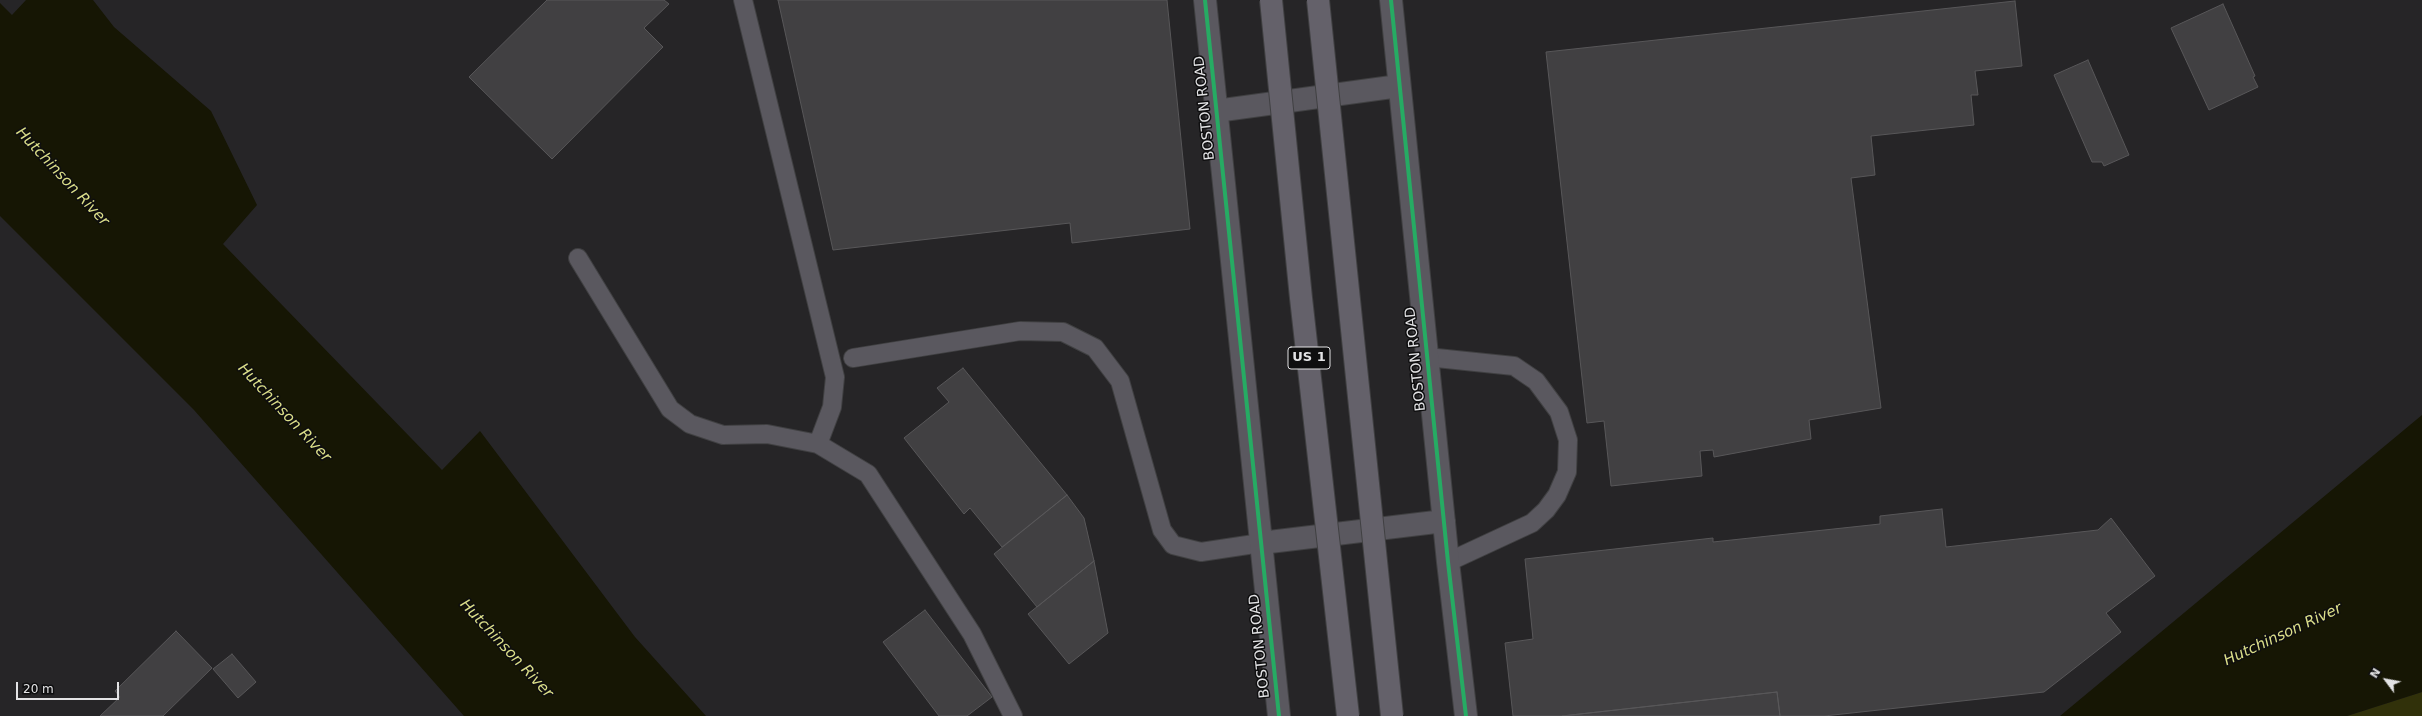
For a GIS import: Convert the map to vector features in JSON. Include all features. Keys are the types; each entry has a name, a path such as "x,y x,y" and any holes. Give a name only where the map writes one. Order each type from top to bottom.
{"main road":[{"name":"US 1","path":"1271,0 1301,298 1348,716"},
{"path":"1318,0 1392,716"}],"street":[{"name":"BOSTON ROAD","path":"1205,0 1279,716"},
{"name":"BOSTON ROAD","path":"1390,0 1448,562 1466,716"},
{"path":"1216,112 1399,86"},
{"path":"1261,544 1444,521"}],"lane":[{"path":"743,0 835,377 832,407 818,444"},
{"path":"578,258 670,409 690,424 723,435 767,434 818,444 868,474 972,634 1013,716"},
{"path":"853,358 1020,330 1063,332 1096,348 1120,381 1162,530 1173,545 1200,552 1261,544"},
{"path":"1427,357 1514,366 1536,381 1559,412 1568,440 1567,472 1557,495 1546,510 1532,523 1448,562"}],"shaded area":[{"path":"2422,692 2422,716 2347,716"}],"water":[{"name":"Hutchinson River","path":"26,0 93,0 114,27 211,111 257,205 223,244 442,470 480,431 635,637 706,716 464,716 194,410 0,216 0,3 12,15"},
{"name":"Hutchinson River","path":"2422,415 2422,692 2347,716 2060,716"}],"building":[{"path":"547,0 664,0 669,4 644,28 663,47 552,159 469,77"},
{"path":"778,0 1167,0 1190,229 1072,243 1070,223 833,250"},
{"path":"2015,1 2022,66 1975,71 1978,95 1971,95 1974,125 1871,136 1875,175 1851,178 1881,408 1809,420 1811,439 1714,457 1713,450 1700,451 1702,476 1611,486 1604,421 1587,423 1546,52"},
{"path":"2223,4 2255,76 2253,77 2258,87 2209,110 2171,28"},
{"path":"2088,60 2129,155 2104,166 2102,162 2092,162 2054,75"},
{"path":"963,368 1067,495 1002,547 970,508 964,514 904,438 949,402 937,388"},
{"path":"1067,495 1084,518 1094,561 1037,607 994,554"},
{"path":"1942,509 1946,547 2098,530 2111,518 2155,576 2106,613 2121,632 2044,692 1824,716 1780,716 1777,692 1562,716 1513,716 1505,643 1533,639 1525,559 1713,538 1713,542 1880,524 1880,516"},
{"path":"1094,561 1108,633 1069,664 1028,614"},
{"path":"925,610 992,697 967,716 939,716 883,642"},
{"path":"176,631 212,668 163,716 100,716 120,697 115,691"},
{"path":"232,654 256,682 238,698 213,669"},
{"path":"1777,692 1780,716 1562,716"}],"cycle path":[{"path":"1205,0 1279,716"},
{"path":"1391,0 1448,562 1466,716"}]}
